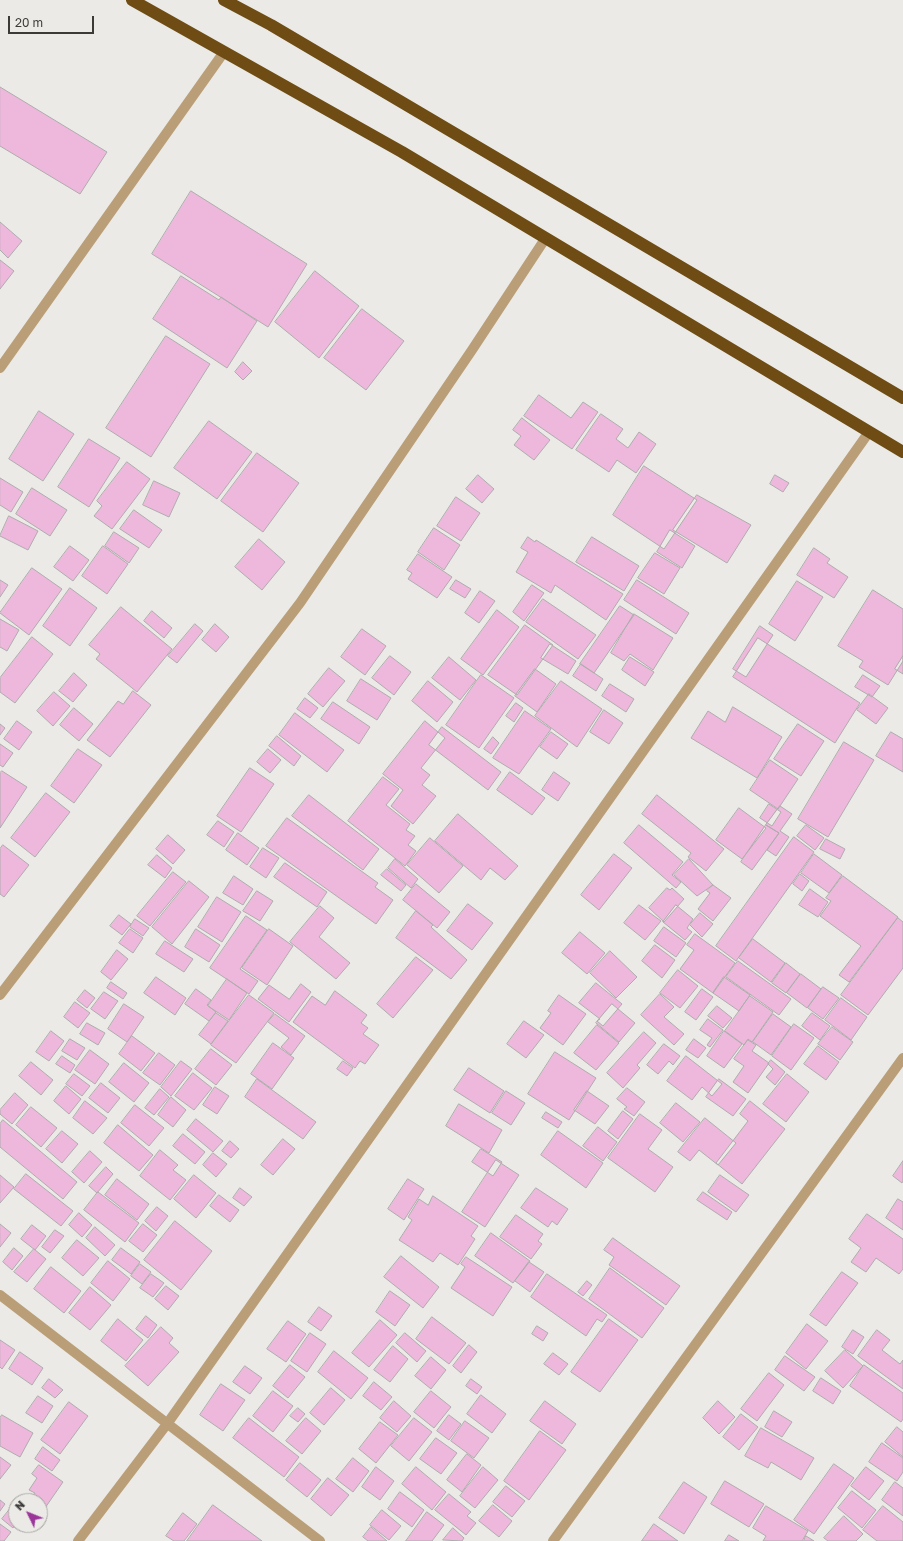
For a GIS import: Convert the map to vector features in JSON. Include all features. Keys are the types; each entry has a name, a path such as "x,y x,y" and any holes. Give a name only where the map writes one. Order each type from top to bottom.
{"highway":[{"path":"132,0 402,152 903,452"},
{"path":"224,0 278,30 903,398"}],"street":[{"path":"0,368 224,52"},
{"path":"0,995 300,604 472,350 545,238"},
{"path":"78,1541 167,1424 868,432"},
{"path":"552,1541 903,1058"},
{"path":"0,1295 320,1541"}],"building":[{"path":"0,87 107,152 80,194 0,146"},
{"path":"191,191 307,264 268,327 152,254"},
{"path":"0,222 22,241 8,258 0,250"},
{"path":"0,260 14,271 0,289"},
{"path":"315,271 359,306 319,358 275,322"},
{"path":"181,276 219,300 221,297 257,321 227,368 153,319"},
{"path":"362,309 404,341 366,390 324,358"},
{"path":"166,336 210,364 151,457 106,428"},
{"path":"243,362 252,371 243,380 235,372"},
{"path":"539,395 571,418 583,402 598,412 572,449 524,416"},
{"path":"39,411 74,434 43,481 9,459"},
{"path":"601,414 623,429 616,439 628,448 639,432 656,444 636,473 617,460 609,472 576,450"},
{"path":"522,418 550,440 534,460 514,445 521,436 513,430"},
{"path":"209,421 252,452 217,499 174,468"},
{"path":"89,439 120,458 89,507 58,487"},
{"path":"257,453 299,483 263,532 221,501"},
{"path":"127,462 150,479 112,529 94,516 102,506 97,501"},
{"path":"644,466 697,500 664,549 613,515"},
{"path":"478,475 494,489 482,503 466,489"},
{"path":"775,475 789,483 783,492 770,484"},
{"path":"0,478 23,492 11,512 0,505"},
{"path":"154,481 180,493 169,517 143,505"},
{"path":"32,488 67,510 50,536 16,514"},
{"path":"697,495 751,525 727,563 673,530"},
{"path":"456,497 480,513 461,541 437,526"},
{"path":"134,510 162,530 149,548 120,529"},
{"path":"9,516 38,531 28,550 0,536"},
{"path":"434,528 460,545 444,570 418,552"},
{"path":"670,530 695,546 682,568 657,552"},
{"path":"114,532 139,548 129,563 105,546"},
{"path":"528,537 535,542 536,540 623,594 606,620 555,585 551,593 516,572 528,552 521,548"},
{"path":"592,537 639,566 624,591 576,562"},
{"path":"259,539 285,562 262,590 235,567"},
{"path":"70,546 89,560 73,581 54,567"},
{"path":"103,546 128,564 107,594 82,576"},
{"path":"814,548 830,559 827,563 848,577 834,598 797,575"},
{"path":"655,553 680,568 664,594 638,578"},
{"path":"418,554 452,577 437,598 408,579 412,573 407,570"},
{"path":"32,568 62,589 29,635 0,613"},
{"path":"0,580 8,585 0,597"},
{"path":"456,580 471,589 465,598 450,589"},
{"path":"637,580 689,613 676,634 624,600"},
{"path":"797,581 823,597 795,641 769,624"},
{"path":"532,585 544,593 524,621 513,612"},
{"path":"70,588 97,608 70,646 43,626"},
{"path":"873,590 903,609 903,661 888,685 859,667 863,661 838,646"},
{"path":"480,591 495,601 479,623 465,613"},
{"path":"543,599 596,635 578,659 526,622"},
{"path":"620,606 634,615 594,673 580,664"},
{"path":"121,607 172,649 137,692 96,659 100,654 89,645"},
{"path":"497,610 519,627 483,675 461,659"},
{"path":"152,611 172,628 164,638 144,621"},
{"path":"634,614 673,638 653,670 630,654 624,661 611,653"},
{"path":"0,619 19,630 7,651 0,647"},
{"path":"195,624 203,631 177,663 168,656"},
{"path":"215,624 229,637 216,652 202,640"},
{"path":"525,625 553,645 517,695 488,675"},
{"path":"760,626 773,635 746,677 733,669"},
{"path":"362,629 386,646 365,675 341,657"},
{"path":"32,637 53,654 15,703 0,692 0,678"},
{"path":"758,638 860,703 835,743 733,677"},
{"path":"550,644 576,661 568,674 541,658"},
{"path":"390,656 411,672 394,695 372,678"},
{"path":"903,656 903,674 895,669"},
{"path":"449,657 476,680 460,700 432,678"},
{"path":"630,657 654,672 645,686 622,670"},
{"path":"581,664 603,679 596,691 573,676"},
{"path":"329,668 345,681 323,707 308,694"},
{"path":"535,669 556,684 537,712 515,696"},
{"path":"74,673 87,685 73,702 59,691"},
{"path":"481,675 514,698 479,748 446,725"},
{"path":"863,675 880,686 872,697 855,687"},
{"path":"361,679 391,698 377,720 347,701"},
{"path":"428,681 453,702 437,722 412,701"},
{"path":"561,681 602,709 577,747 535,716"},
{"path":"610,684 634,699 626,712 602,696"},
{"path":"133,691 151,705 110,757 87,740 118,701 123,704"},
{"path":"54,692 70,706 53,726 37,711"},
{"path":"869,694 888,708 876,724 857,710"},
{"path":"305,698 318,708 310,718 297,709"},
{"path":"333,702 370,727 359,744 321,719"},
{"path":"516,703 523,708 514,722 506,716"},
{"path":"733,707 782,737 757,778 691,738 708,711 725,722"},
{"path":"74,708 93,724 79,741 60,725"},
{"path":"604,710 623,723 609,744 590,732"},
{"path":"525,711 551,729 519,774 493,758"},
{"path":"295,713 344,750 327,772 279,735"},
{"path":"17,721 32,732 19,750 4,739"},
{"path":"425,721 445,738 421,768 430,775 422,785 436,796 413,824 391,806 403,790 383,774"},
{"path":"0,724 5,728 0,735"},
{"path":"798,724 824,741 801,776 774,759"},
{"path":"442,727 501,772 488,790 429,745"},
{"path":"551,732 568,744 557,759 540,747"},
{"path":"891,732 903,739 903,772 876,756"},
{"path":"277,736 301,756 294,766 269,746"},
{"path":"493,737 499,743 491,754 484,749"},
{"path":"844,742 874,760 828,837 798,819"},
{"path":"0,744 13,753 3,767 0,765"},
{"path":"78,749 102,765 74,803 51,786"},
{"path":"268,749 281,760 270,773 257,762"},
{"path":"770,760 798,779 778,809 750,790"},
{"path":"250,768 274,784 241,832 217,816"},
{"path":"2,771 27,787 0,828 0,773"},
{"path":"510,772 545,798 532,815 497,790"},
{"path":"554,772 570,783 558,801 542,790"},
{"path":"383,777 399,789 386,805 410,824 406,830 415,836 408,845 416,851 405,866 348,821"},
{"path":"46,793 70,812 35,857 11,838"},
{"path":"309,795 379,849 363,870 292,816"},
{"path":"657,795 724,849 706,871 688,857 691,853 642,814"},
{"path":"769,804 781,812 772,826 760,818"},
{"path":"780,806 792,814 780,831 789,837 776,856 767,850 779,833 766,825"},
{"path":"739,808 766,828 742,859 716,840"},
{"path":"458,814 518,866 505,880 490,868 481,880 435,841"},
{"path":"287,818 378,883 375,887 393,900 376,924 266,846"},
{"path":"218,821 234,832 224,847 207,835"},
{"path":"639,825 683,862 672,875 681,882 676,888 624,843"},
{"path":"766,825 779,833 752,870 741,862"},
{"path":"806,825 824,838 815,850 797,836"},
{"path":"238,833 259,848 247,865 226,850"},
{"path":"168,835 185,850 173,864 156,849"},
{"path":"794,837 814,852 736,961 716,946"},
{"path":"430,838 463,866 439,893 407,865"},
{"path":"826,839 845,849 840,859 820,849"},
{"path":"3,845 29,865 4,897 0,894 0,849"},
{"path":"263,848 279,858 266,878 250,867"},
{"path":"614,854 632,868 599,910 581,895"},
{"path":"814,854 842,875 829,893 801,873"},
{"path":"157,855 172,868 165,878 148,865"},
{"path":"395,859 418,879 411,888 388,868"},
{"path":"689,859 713,885 697,896 674,875"},
{"path":"285,863 327,892 317,907 274,877"},
{"path":"387,869 406,885 401,891 381,875"},
{"path":"173,872 186,882 150,926 137,916"},
{"path":"800,874 809,881 802,891 793,884"},
{"path":"234,876 253,889 243,905 223,893"},
{"path":"843,876 898,917 849,982 839,975 861,946 820,916 831,901 826,898"},
{"path":"189,881 209,897 172,944 152,927"},
{"path":"416,884 450,912 437,928 403,900"},
{"path":"713,885 731,898 713,921 698,909 710,893 707,891"},
{"path":"667,888 670,890 672,888 684,899 664,922 649,908"},
{"path":"810,889 828,902 818,917 799,905"},
{"path":"257,891 273,901 260,921 243,911"},
{"path":"217,897 241,912 222,942 198,927"},
{"path":"468,904 493,923 472,950 447,931"},
{"path":"639,905 661,921 645,940 624,923"},
{"path":"676,905 693,919 687,928 692,932 685,940 663,922"},
{"path":"320,906 334,918 319,937 350,963 336,979 290,942"},
{"path":"416,911 433,925 431,927 467,960 451,979 396,938"},
{"path":"700,913 713,924 702,937 690,925"},
{"path":"119,915 131,924 122,935 110,926"},
{"path":"246,916 267,930 240,969 258,981 249,994 210,968"},
{"path":"898,918 903,922 903,968 868,1015 841,995"},
{"path":"135,919 149,928 143,936 130,927"},
{"path":"664,927 686,943 676,957 654,941"},
{"path":"130,929 143,938 133,953 119,943"},
{"path":"196,929 220,945 209,962 185,947"},
{"path":"269,929 293,946 267,985 242,968"},
{"path":"580,932 605,953 587,974 562,953"},
{"path":"695,934 735,963 713,993 680,969 694,950 687,945"},
{"path":"753,939 785,963 771,982 739,958"},
{"path":"165,941 193,959 184,972 156,954"},
{"path":"655,945 675,960 662,978 642,961"},
{"path":"117,950 128,959 111,980 101,972"},
{"path":"610,951 637,977 616,998 590,973"},
{"path":"416,957 433,970 393,1018 377,1004"},
{"path":"738,961 791,999 779,1015 726,977"},
{"path":"786,963 800,974 786,993 772,983"},
{"path":"678,970 698,986 680,1008 660,993"},
{"path":"801,974 821,989 807,1008 787,993"},
{"path":"156,977 186,998 175,1015 144,993"},
{"path":"724,977 750,995 739,1011 713,993"},
{"path":"227,979 247,993 229,1020 208,1006"},
{"path":"111,982 127,993 123,999 107,988"},
{"path":"596,983 622,1004 603,1026 597,1021 600,1019 579,1003"},
{"path":"301,984 311,992 289,1022 258,999 269,985 289,999"},
{"path":"823,987 839,998 823,1019 808,1008"},
{"path":"196,989 211,1000 207,1005 216,1012 209,1021 185,1004"},
{"path":"702,989 713,997 696,1020 685,1012"},
{"path":"85,990 95,998 87,1008 77,1000"},
{"path":"335,991 367,1015 361,1023 368,1028 363,1034 379,1045 365,1064 360,1061 355,1068 293,1022 312,996 325,1005"},
{"path":"104,992 118,1001 105,1019 91,1009"},
{"path":"660,994 674,1007 664,1017 684,1034 674,1045 641,1015"},
{"path":"249,995 274,1013 236,1063 211,1045"},
{"path":"559,995 586,1014 563,1045 540,1028 551,1013 548,1011"},
{"path":"750,996 773,1012 752,1042 748,1039 744,1045 725,1031"},
{"path":"841,998 867,1017 851,1040 825,1020"},
{"path":"75,1002 90,1013 78,1028 64,1017"},
{"path":"124,1004 144,1017 127,1042 108,1029"},
{"path":"612,1004 635,1023 619,1042 596,1023"},
{"path":"717,1006 732,1018 723,1028 708,1016"},
{"path":"216,1013 228,1021 211,1044 199,1035"},
{"path":"812,1013 830,1026 820,1040 802,1026"},
{"path":"275,1014 305,1036 291,1055 281,1047 289,1038 268,1022"},
{"path":"773,1014 791,1027 771,1055 753,1042"},
{"path":"708,1019 723,1030 710,1047 707,1045 712,1038 700,1030"},
{"path":"524,1021 544,1035 526,1058 507,1044"},
{"path":"87,1023 105,1033 98,1045 80,1034"},
{"path":"794,1024 814,1038 791,1070 772,1056"},
{"path":"597,1025 619,1043 596,1070 574,1053"},
{"path":"832,1027 853,1042 840,1060 818,1044"},
{"path":"51,1031 64,1041 49,1061 36,1052"},
{"path":"724,1031 742,1044 724,1068 707,1056"},
{"path":"644,1032 656,1043 637,1065 640,1068 623,1088 607,1073"},
{"path":"132,1036 155,1053 141,1071 119,1054"},
{"path":"70,1039 85,1048 77,1060 62,1051"},
{"path":"694,1039 706,1048 698,1058 686,1050"},
{"path":"748,1040 756,1045 752,1051 769,1063 748,1093 733,1082 744,1066 734,1059"},
{"path":"273,1043 294,1058 272,1089 251,1074"},
{"path":"664,1044 680,1056 673,1065 669,1061 658,1074 647,1065"},
{"path":"818,1046 839,1062 826,1080 804,1064"},
{"path":"211,1049 232,1065 216,1085 195,1069"},
{"path":"90,1050 109,1064 95,1084 75,1070"},
{"path":"555,1052 596,1078 569,1120 528,1094"},
{"path":"159,1053 175,1065 160,1085 143,1073"},
{"path":"62,1056 75,1065 70,1073 56,1064"},
{"path":"686,1056 722,1084 712,1096 702,1087 692,1100 667,1081"},
{"path":"771,1060 785,1072 775,1085 766,1077 773,1069 768,1064"},
{"path":"181,1061 192,1069 171,1096 161,1087"},
{"path":"343,1061 353,1068 347,1076 337,1069"},
{"path":"31,1062 53,1080 41,1095 19,1076"},
{"path":"124,1063 149,1083 134,1102 109,1082"},
{"path":"469,1068 504,1091 490,1113 454,1090"},
{"path":"193,1073 212,1088 194,1110 175,1096"},
{"path":"74,1074 90,1086 82,1096 66,1084"},
{"path":"787,1074 809,1092 786,1122 763,1104"},
{"path":"257,1079 316,1122 303,1139 245,1097"},
{"path":"719,1079 746,1099 733,1116 706,1097"},
{"path":"101,1083 120,1098 108,1113 89,1098"},
{"path":"66,1086 81,1099 69,1114 54,1101"},
{"path":"215,1087 229,1096 217,1114 203,1105"},
{"path":"627,1088 645,1102 634,1116 624,1109 627,1107 617,1099"},
{"path":"160,1089 169,1097 154,1115 145,1108"},
{"path":"506,1091 525,1103 511,1125 492,1113"},
{"path":"587,1091 609,1106 595,1124 574,1110"},
{"path":"15,1093 28,1105 12,1124 0,1114 0,1110"},
{"path":"171,1097 186,1110 173,1127 158,1115"},
{"path":"85,1101 107,1118 93,1134 73,1118"},
{"path":"750,1101 785,1129 742,1184 716,1163 748,1121 740,1114"},
{"path":"676,1103 700,1122 683,1142 660,1123"},
{"path":"459,1104 502,1130 489,1153 446,1126"},
{"path":"135,1105 164,1128 149,1146 121,1123"},
{"path":"31,1107 57,1128 41,1147 16,1125"},
{"path":"623,1111 633,1119 618,1139 608,1131"},
{"path":"546,1112 562,1122 558,1128 542,1118"},
{"path":"640,1114 662,1130 648,1149 673,1167 655,1192 608,1158"},
{"path":"705,1118 736,1143 718,1165 699,1150 690,1161 678,1152"},
{"path":"196,1119 223,1141 213,1152 187,1130"},
{"path":"3,1120 77,1182 63,1199 0,1147 0,1124"},
{"path":"118,1125 153,1155 139,1171 104,1143"},
{"path":"598,1127 617,1142 603,1161 583,1146"},
{"path":"62,1131 78,1144 62,1163 46,1149"},
{"path":"558,1131 603,1163 586,1188 541,1155"},
{"path":"183,1134 205,1152 195,1164 173,1146"},
{"path":"283,1139 295,1149 273,1175 261,1165"},
{"path":"230,1141 239,1149 231,1158 222,1151"},
{"path":"481,1149 502,1162 493,1176 472,1162"},
{"path":"160,1150 178,1165 173,1170 186,1180 170,1200 140,1176"},
{"path":"90,1151 102,1162 84,1183 72,1172"},
{"path":"213,1153 227,1164 216,1177 203,1165"},
{"path":"496,1160 519,1175 485,1227 462,1212"},
{"path":"903,1161 903,1181 902,1183 893,1176"},
{"path":"106,1167 113,1174 97,1193 89,1186"},
{"path":"26,1174 73,1211 61,1226 14,1189"},
{"path":"0,1175 14,1187 0,1203"},
{"path":"194,1175 216,1193 196,1218 174,1199"},
{"path":"720,1175 749,1195 736,1212 708,1192"},
{"path":"117,1179 149,1204 137,1220 105,1195"},
{"path":"408,1179 424,1189 404,1220 388,1209"},
{"path":"240,1188 252,1197 244,1206 233,1198"},
{"path":"536,1188 568,1209 557,1225 552,1221 548,1227 521,1208"},
{"path":"98,1192 139,1223 125,1242 84,1210"},
{"path":"703,1192 732,1212 727,1220 697,1200"},
{"path":"219,1195 239,1210 230,1222 210,1206"},
{"path":"433,1196 478,1226 471,1236 475,1239 458,1265 440,1253 433,1262 399,1240 412,1220 408,1217 419,1199 428,1205"},
{"path":"898,1199 903,1202 903,1230 886,1218"},
{"path":"157,1207 168,1216 156,1231 145,1221"},
{"path":"79,1213 92,1225 82,1237 69,1225"},
{"path":"867,1214 903,1239 903,1269 899,1274 876,1258 866,1272 851,1262 861,1248 849,1239"},
{"path":"516,1215 543,1234 538,1241 542,1244 531,1259 500,1237"},
{"path":"175,1221 212,1251 181,1290 144,1260"},
{"path":"0,1224 11,1233 0,1247"},
{"path":"143,1224 157,1235 143,1252 129,1241"},
{"path":"32,1225 46,1236 35,1250 21,1239"},
{"path":"95,1227 115,1245 105,1256 86,1238"},
{"path":"55,1230 64,1236 50,1253 42,1247"},
{"path":"491,1233 530,1261 513,1283 475,1256"},
{"path":"613,1238 680,1286 666,1305 609,1265 614,1257 604,1250"},
{"path":"77,1240 99,1258 83,1276 62,1258"},
{"path":"14,1248 23,1256 12,1270 3,1262"},
{"path":"121,1248 140,1262 131,1274 112,1260"},
{"path":"34,1249 46,1259 27,1282 14,1272"},
{"path":"401,1256 439,1287 423,1308 384,1277"},
{"path":"466,1257 512,1287 493,1316 451,1288 465,1267 461,1264"},
{"path":"108,1261 130,1279 113,1301 91,1283"},
{"path":"529,1262 544,1272 530,1292 515,1281"},
{"path":"140,1264 151,1272 142,1284 131,1276"},
{"path":"51,1267 81,1291 64,1313 34,1289"},
{"path":"610,1268 664,1308 642,1338 589,1299"},
{"path":"842,1272 858,1283 826,1326 810,1315"},
{"path":"151,1274 164,1283 153,1297 140,1288"},
{"path":"547,1274 607,1315 602,1322 597,1319 586,1336 531,1297"},
{"path":"587,1281 592,1285 583,1296 578,1292"},
{"path":"166,1286 179,1296 168,1310 155,1299"},
{"path":"90,1287 111,1305 90,1330 69,1313"},
{"path":"390,1291 410,1305 395,1326 376,1312"},
{"path":"319,1307 332,1316 321,1331 308,1322"},
{"path":"146,1316 157,1325 148,1338 136,1329"},
{"path":"432,1317 466,1343 449,1364 416,1339"},
{"path":"118,1319 143,1340 126,1361 101,1341"},
{"path":"609,1319 638,1340 600,1392 571,1372"},
{"path":"380,1320 397,1335 369,1367 352,1353"},
{"path":"288,1321 306,1334 286,1362 267,1349"},
{"path":"807,1324 828,1341 806,1369 786,1353"},
{"path":"537,1326 548,1333 543,1341 532,1334"},
{"path":"161,1327 173,1338 169,1343 179,1352 148,1386 125,1366"},
{"path":"853,1330 864,1337 853,1354 842,1347"},
{"path":"877,1330 890,1340 882,1350 900,1364 903,1360 903,1389 858,1356"},
{"path":"310,1333 326,1344 307,1372 291,1361"},
{"path":"405,1333 426,1351 417,1362 396,1343"},
{"path":"0,1340 15,1350 2,1369 0,1367"},
{"path":"469,1345 477,1352 461,1373 453,1366"},
{"path":"393,1346 408,1359 390,1382 374,1370"},
{"path":"845,1350 863,1366 843,1388 825,1371"},
{"path":"334,1351 368,1378 351,1399 318,1372"},
{"path":"20,1352 43,1368 32,1385 9,1369"},
{"path":"553,1353 568,1364 559,1375 544,1364"},
{"path":"785,1356 815,1377 804,1391 775,1370"},
{"path":"431,1357 446,1370 431,1389 415,1376"},
{"path":"290,1365 305,1377 288,1398 273,1386"},
{"path":"864,1365 903,1393 903,1419 901,1422 850,1386"},
{"path":"245,1366 262,1378 250,1394 233,1382"},
{"path":"769,1373 784,1385 757,1421 741,1409"},
{"path":"821,1378 841,1391 833,1404 813,1391"},
{"path":"49,1379 63,1390 55,1398 42,1388"},
{"path":"471,1379 482,1387 477,1394 466,1386"},
{"path":"374,1382 392,1397 381,1410 363,1396"},
{"path":"221,1384 245,1400 223,1431 200,1415"},
{"path":"331,1388 345,1400 324,1425 310,1413"},
{"path":"273,1391 293,1406 273,1432 253,1416"},
{"path":"431,1391 451,1407 434,1428 414,1412"},
{"path":"481,1395 506,1414 492,1433 467,1414"},
{"path":"38,1396 53,1406 42,1423 26,1413"},
{"path":"394,1401 411,1416 397,1432 380,1418"},
{"path":"545,1401 576,1424 562,1444 530,1421"},
{"path":"718,1401 735,1417 719,1434 703,1418"},
{"path":"69,1402 88,1416 60,1454 41,1440"},
{"path":"298,1408 305,1414 298,1422 290,1416"},
{"path":"774,1411 792,1422 782,1437 765,1427"},
{"path":"741,1414 758,1427 739,1450 723,1437"},
{"path":"2,1415 33,1433 20,1457 0,1446 0,1418"},
{"path":"449,1415 461,1424 449,1440 437,1431"},
{"path":"249,1418 299,1457 284,1477 233,1438"},
{"path":"306,1418 321,1431 302,1454 286,1441"},
{"path":"414,1418 432,1432 409,1461 391,1446"},
{"path":"465,1421 489,1438 474,1458 451,1441"},
{"path":"380,1422 398,1435 376,1463 359,1449"},
{"path":"897,1427 903,1432 903,1457 885,1442"},
{"path":"761,1428 814,1458 801,1480 771,1462 768,1468 745,1456"},
{"path":"540,1431 566,1450 529,1500 504,1481"},
{"path":"436,1438 457,1453 441,1474 420,1459"},
{"path":"882,1443 903,1458 903,1472 897,1481 869,1462"},
{"path":"43,1447 60,1460 52,1471 35,1459"},
{"path":"467,1454 481,1465 462,1492 447,1480"},
{"path":"0,1457 11,1465 0,1479"},
{"path":"353,1458 369,1471 353,1492 336,1479"},
{"path":"300,1463 321,1480 307,1497 286,1480"},
{"path":"834,1464 854,1478 814,1534 794,1520"},
{"path":"39,1465 63,1482 48,1504 48,1493 35,1493 29,1490 37,1478 32,1474"},
{"path":"376,1467 394,1481 380,1500 362,1487"},
{"path":"416,1467 446,1492 432,1510 402,1484"},
{"path":"483,1467 498,1480 475,1508 460,1496"},
{"path":"866,1467 884,1481 869,1500 851,1486"},
{"path":"328,1478 349,1495 331,1516 311,1499"},
{"path":"725,1481 764,1504 749,1527 711,1504"},
{"path":"684,1482 707,1497 684,1534 659,1518"},
{"path":"895,1482 903,1488 903,1516 882,1500"},
{"path":"506,1486 525,1501 512,1517 493,1502"},
{"path":"852,1491 876,1510 862,1528 838,1508"},
{"path":"400,1492 424,1510 412,1527 388,1509"},
{"path":"449,1494 471,1512 467,1516 476,1523 466,1535 435,1510"},
{"path":"0,1500 5,1504 0,1511"},
{"path":"213,1505 262,1541 187,1541"},
{"path":"493,1505 512,1521 499,1537 479,1521"},
{"path":"766,1506 808,1531 802,1541 763,1541 766,1536 753,1528"},
{"path":"883,1506 903,1522 903,1541 877,1541 863,1530"},
{"path":"382,1510 401,1526 389,1540 370,1525"},
{"path":"8,1512 8,1524 2,1519"},
{"path":"427,1512 444,1525 432,1541 406,1541"},
{"path":"183,1513 197,1524 184,1541 174,1541 166,1536"},
{"path":"844,1516 863,1534 856,1541 828,1541 824,1538"},
{"path":"0,1524 8,1530 8,1533 10,1533 4,1541 0,1541"},
{"path":"654,1524 678,1541 642,1541"},
{"path":"371,1527 387,1541 368,1541 363,1537"},
{"path":"453,1528 464,1538 462,1541 443,1540"},
{"path":"729,1535 739,1541 725,1541"},
{"path":"806,1536 814,1541 804,1541"}]}
